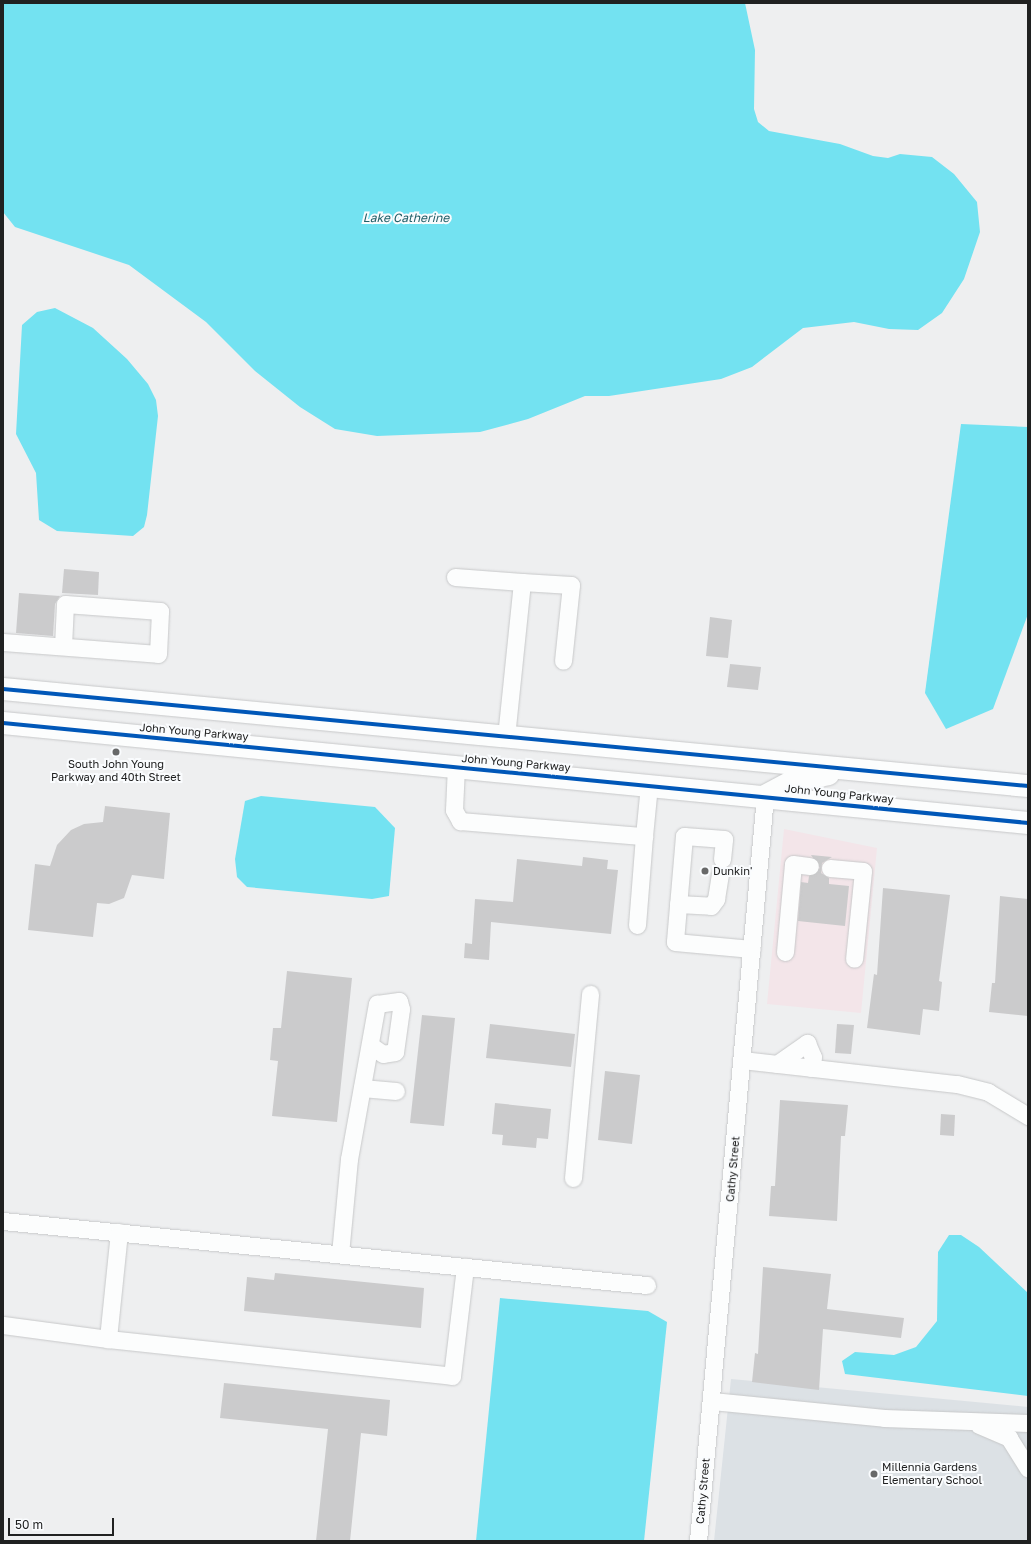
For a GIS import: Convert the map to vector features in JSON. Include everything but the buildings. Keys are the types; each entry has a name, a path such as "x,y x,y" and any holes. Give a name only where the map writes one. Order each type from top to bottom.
{"highway":[{"path":"3,688 1028,786"},
{"name":"John Young Parkway","path":"3,723 765,796 1028,823"},
{"path":"765,796 793,781 865,770"}],"street":[{"path":"455,577 571,586 563,661"},
{"path":"506,736 522,582"},
{"path":"3,642 158,654 160,611 65,604 63,646"},
{"path":"456,766 454,810 460,821 644,836"},
{"path":"637,925 649,785"},
{"name":"Cathy Street","path":"698,1541 712,1401 765,796"},
{"path":"678,904 712,906 716,899 724,839 684,836 678,904 675,942 752,949"},
{"path":"785,952 793,864 810,866"},
{"path":"830,868 863,871 854,959"},
{"path":"573,1178 590,994"},
{"path":"777,1064 807,1043 813,1057 811,1068"},
{"path":"340,1254 349,1159 371,1046"},
{"path":"742,1060 956,1084 988,1092 1028,1116"},
{"path":"362,1088 396,1091"},
{"path":"3,1221 647,1284"},
{"path":"108,1339 119,1232"},
{"path":"3,1325 108,1339 452,1376 465,1267"},
{"path":"712,1401 884,1418 1028,1423"},
{"path":"974,1422 1009,1438 1028,1469"}],"shaded area":[{"path":"784,829 877,848 861,1013 767,1004"},
{"name":"Millennia Gardens Elementary School","path":"731,1379 1028,1407 1028,1541 714,1541"}],"water":[{"name":"Lake Catherine","path":"3,3 745,3 755,50 754,109 758,122 769,131 840,144 873,156 888,158 900,154 932,157 954,174 977,202 980,232 964,279 942,313 918,330 889,329 854,322 803,328 752,367 721,379 609,396 585,396 528,419 480,432 377,436 335,429 300,407 255,371 206,322 129,265 15,227 3,212"},
{"path":"55,308 93,328 127,359 148,384 156,400 158,416 147,515 144,527 133,536 57,531 39,520 36,473 16,434 22,325 37,312"},
{"path":"961,424 1028,427 1028,614 993,709 946,729 925,693"},
{"path":"261,796 375,807 395,828 389,896 372,899 247,887 237,877 235,859 245,801"},
{"path":"949,1235 961,1235 979,1247 1028,1293 1028,1396 845,1374 842,1361 855,1352 894,1355 916,1347 937,1321 938,1252"},
{"path":"500,1298 648,1311 667,1322 644,1541 476,1541"}],"cycle path":[{"path":"3,689 1028,786"},
{"path":"3,723 1028,823"}],"place":[{"name":"South John Young Parkway and 40th Street","path":"116,752"},
{"name":"Dunkin'","path":"705,871"},
{"name":"Millennia Gardens Elementary School","path":"874,1474"}]}
